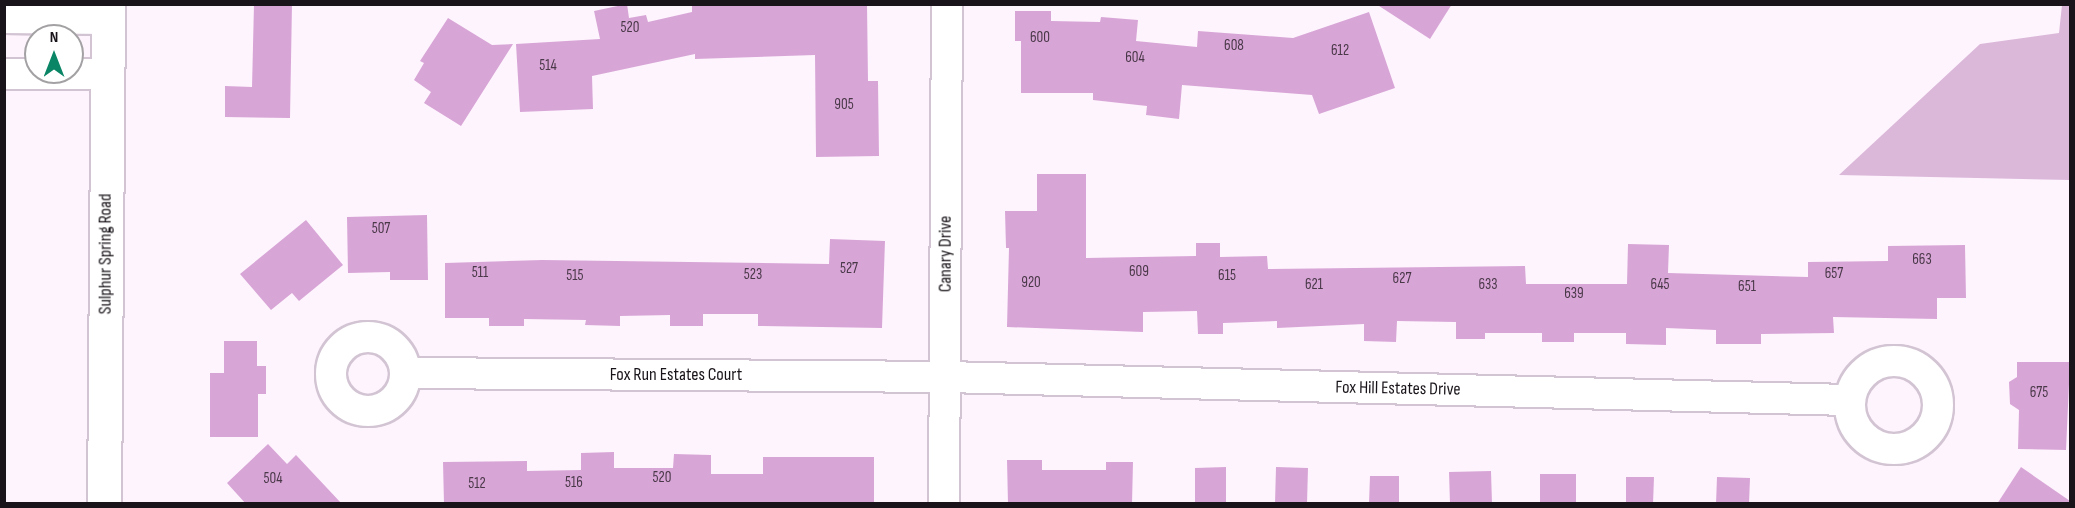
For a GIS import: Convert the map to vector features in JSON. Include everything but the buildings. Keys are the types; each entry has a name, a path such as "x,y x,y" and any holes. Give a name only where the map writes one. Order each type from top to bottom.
{"main road":[{"name":"Sulphur Spring Road","path":"104,504 108,12"}],"street":[{"name":"Canary Drive","path":"944,504 946,4"},
{"path":"4,18 108,12"},
{"path":"4,74 108,75"},
{"name":"Fox Run Estates Court","path":"406,373 946,377"},
{"name":"Fox Hill Estates Drive","path":"946,377 1849,400"}],"shaded area":[{"path":"2062,5 2070,5 2070,180 1839,175 1980,44 2059,33"}]}
